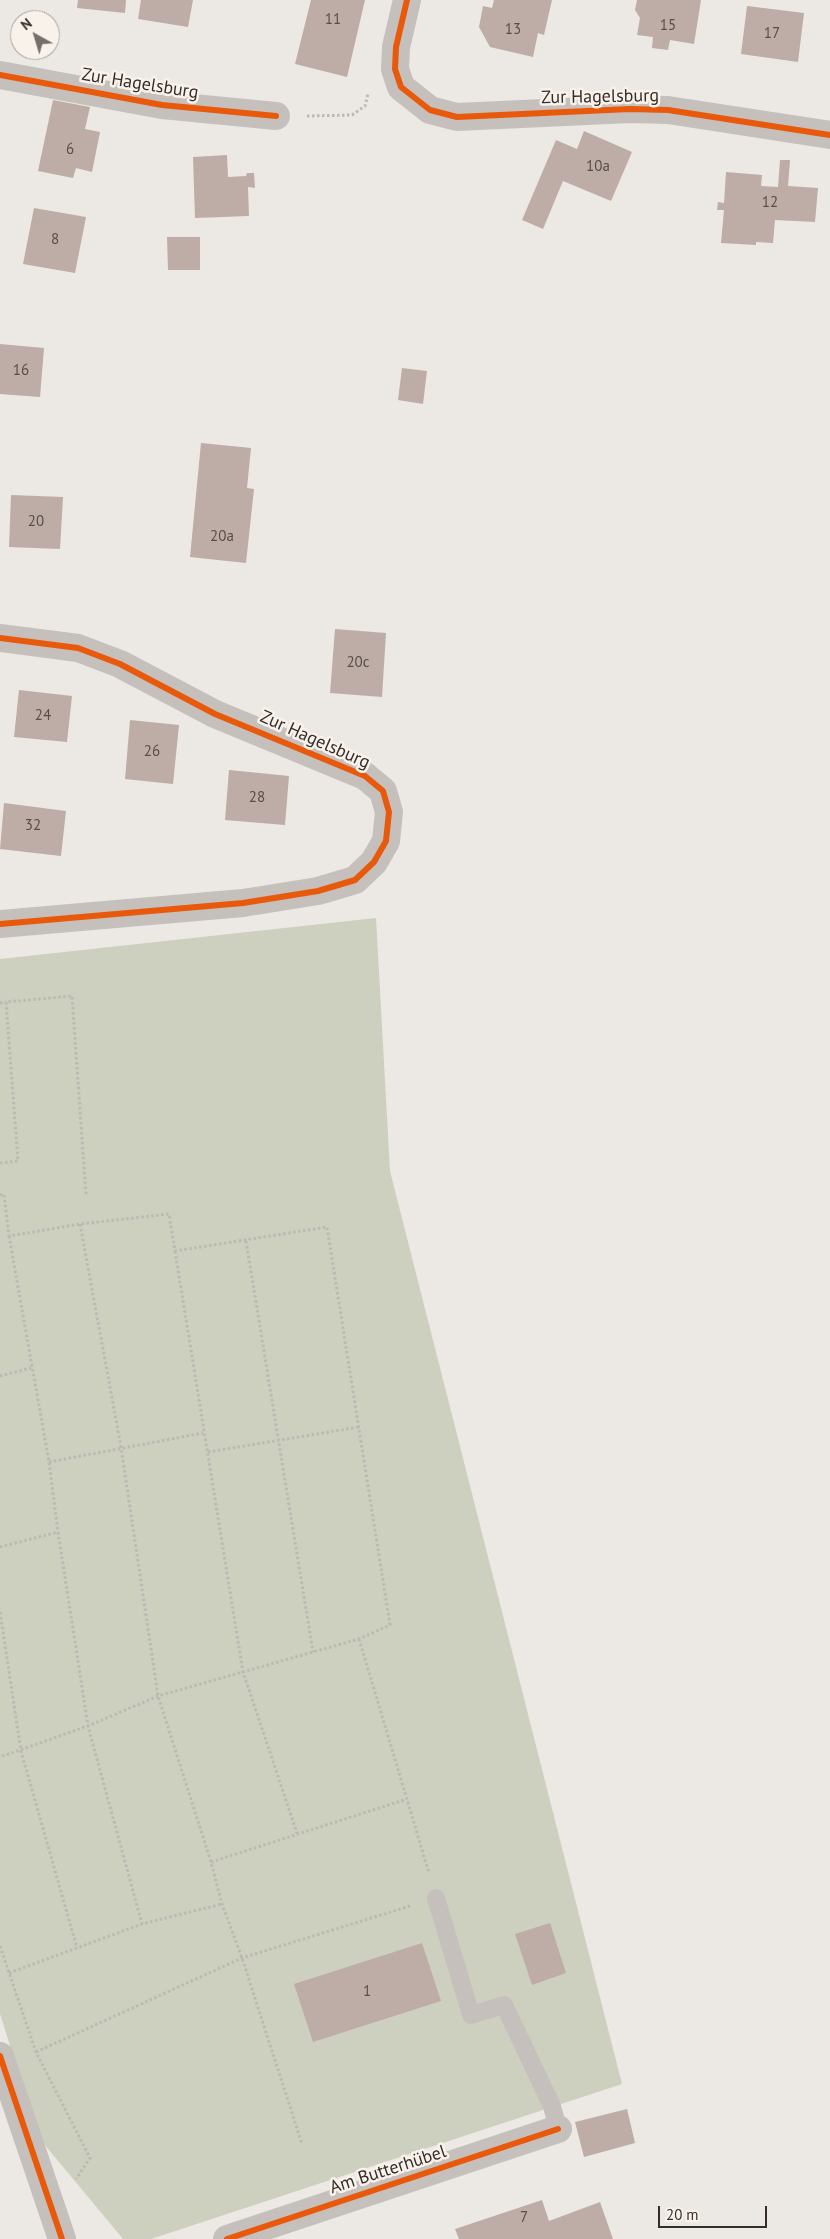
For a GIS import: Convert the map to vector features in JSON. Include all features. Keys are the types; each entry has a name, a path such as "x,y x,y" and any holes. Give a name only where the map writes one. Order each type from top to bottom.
{"street":[{"name":"Zur Hagelsburg","path":"407,0 396,47 395,69 402,88 430,110 457,117 630,108 668,110 830,135"},
{"name":"Zur Hagelsburg","path":"0,75 162,105 276,116"},
{"name":"Zur Hagelsburg","path":"0,638 78,648 120,664 215,714 364,776 383,792 389,812 386,841 374,862 355,880 318,891 243,903 0,924"},
{"path":"0,2056 62,2239"},
{"name":"Am Butterhübel","path":"227,2239 558,2129"}],"lane":[{"path":"436,1898 471,2015 504,2005 552,2106 558,2129"}],"path":[{"path":"276,116 352,116 365,106 370,87"},
{"path":"0,1003 72,996 86,1195"},
{"path":"0,1163 18,1161 6,1002"},
{"path":"0,1195 4,1194 31,1368 49,1462 88,1726 142,1924"},
{"path":"9,1236 80,1224 169,1214 243,1672 297,1833"},
{"path":"80,1224 120,1447 158,1696 211,1862 222,1904 242,1958 302,2144"},
{"path":"0,1757 88,1726 158,1696 359,1638 390,1625 327,1227 175,1251"},
{"path":"246,1241 277,1441 313,1652"},
{"path":"0,1376 31,1368"},
{"path":"208,1452 359,1427"},
{"path":"49,1462 120,1447 203,1433"},
{"path":"0,1547 58,1532"},
{"path":"0,1612 20,1751 77,1948"},
{"path":"36,2052 242,1958 436,1898 359,1638"},
{"path":"211,1862 407,1799"},
{"path":"9,1973 142,1924 222,1904"},
{"path":"0,1946 36,2052 90,2158 74,2181 50,2206"}],"green space":[{"path":"376,918 390,1171 622,2084 151,2239 123,2239 39,2138 0,2014 0,959"}],"building":[{"path":"78,0 126,0 125,13 77,8"},
{"path":"141,0 193,0 188,27 138,19"},
{"path":"311,0 365,0 347,77 295,64"},
{"path":"494,0 552,0 544,35 538,33 533,57 490,47 479,27 483,6 492,8"},
{"path":"637,0 701,0 694,44 670,40 668,50 652,48 653,37 637,35 640,18 635,10"},
{"path":"747,6 804,13 798,62 741,54"},
{"path":"53,100 90,107 85,129 100,132 92,172 76,168 73,178 38,171"},
{"path":"584,131 632,152 611,201 563,181 543,229 522,220 556,140 577,149"},
{"path":"227,155 228,177 246,176 247,173 254,173 255,188 248,187 249,216 195,218 193,157"},
{"path":"780,160 790,160 788,186 818,188 815,222 775,220 773,243 756,242 756,245 721,243 724,210 717,210 718,202 724,203 726,172 762,175 761,186 778,187"},
{"path":"34,208 86,217 75,273 23,264"},
{"path":"167,237 200,237 200,270 168,270"},
{"path":"0,344 44,348 40,397 0,394"},
{"path":"402,368 427,371 423,404 398,400"},
{"path":"201,443 251,448 247,488 254,489 246,563 190,557"},
{"path":"11,495 63,497 60,549 9,547"},
{"path":"335,629 386,633 382,697 330,693"},
{"path":"19,690 72,696 67,742 14,737"},
{"path":"130,720 179,725 173,784 125,779"},
{"path":"229,770 289,776 285,825 225,820"},
{"path":"4,803 66,811 61,856 0,849"},
{"path":"550,1923 566,1973 532,1985 515,1934"},
{"path":"422,1943 441,2001 313,2042 294,1984"},
{"path":"627,2109 635,2143 584,2157 575,2122"},
{"path":"542,2200 549,2221 600,2202 613,2239 459,2239 455,2229"}],"cycle path":[{"path":"407,0 396,47 395,69 401,87 430,110 457,117 630,109 668,110 830,135"},
{"path":"0,75 162,105 276,116"},
{"path":"0,638 78,648 120,664 215,714 365,776 383,791 389,812 386,841 374,862 355,880 318,891 243,903 0,924"},
{"path":"0,2056 62,2239"},
{"path":"227,2239 558,2129"}]}
